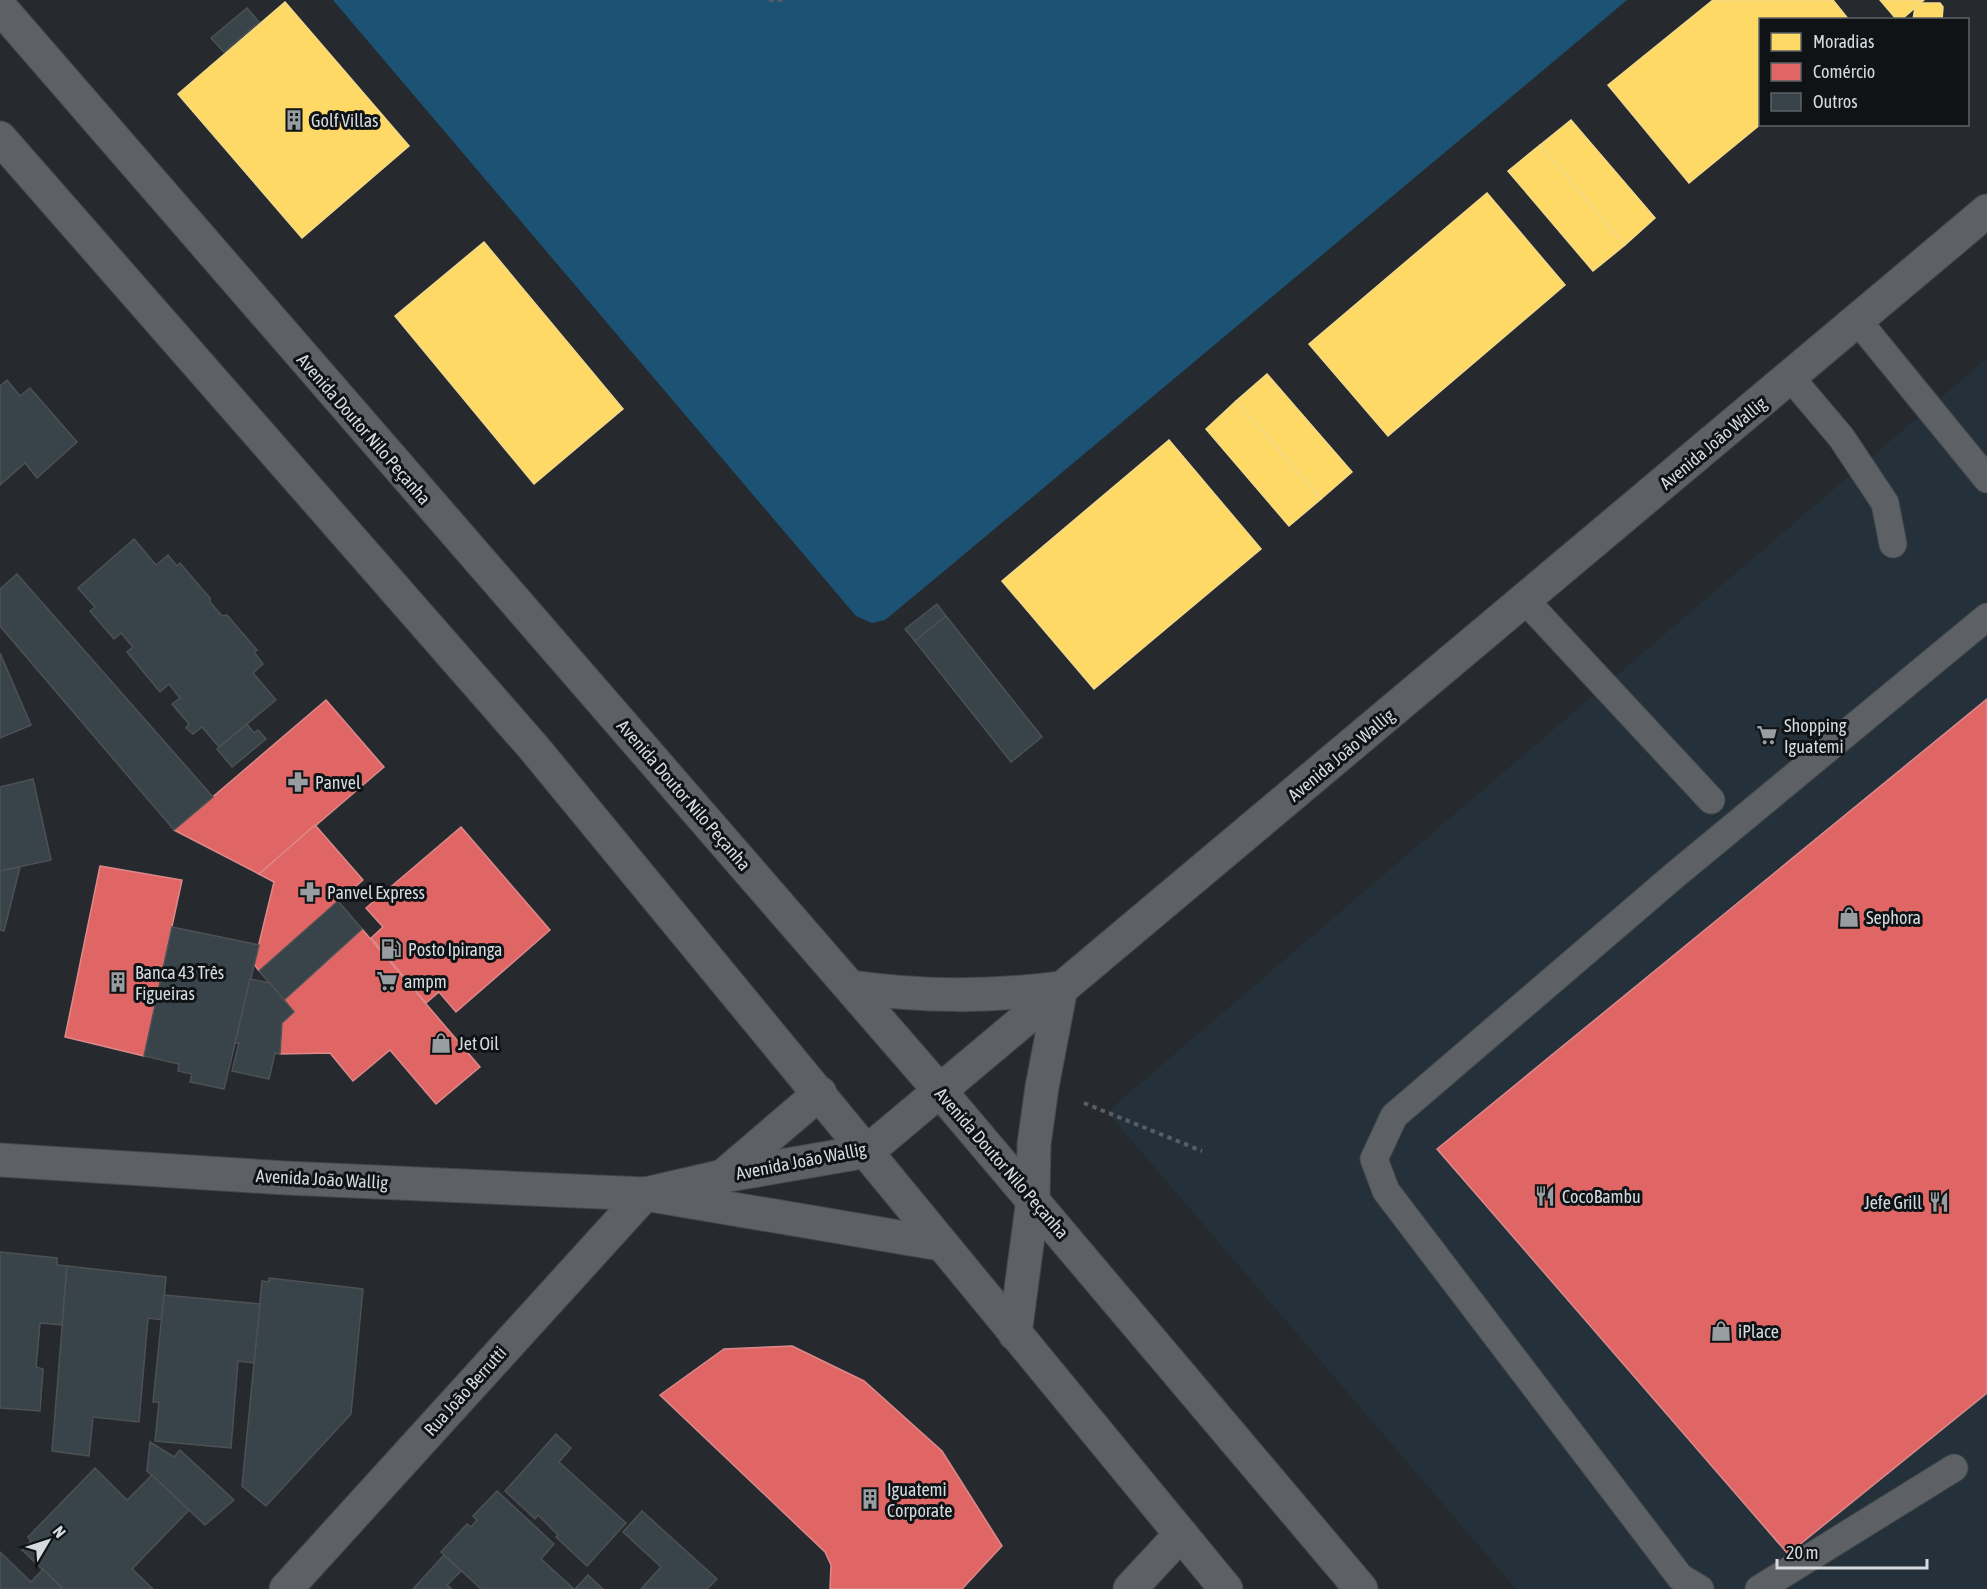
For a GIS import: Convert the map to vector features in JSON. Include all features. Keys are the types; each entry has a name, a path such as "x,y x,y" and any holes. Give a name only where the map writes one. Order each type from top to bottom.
{"main road":[{"name":"Avenida Doutor Nilo Peçanha","path":"0,7 851,987 1033,1199 1361,1589"},
{"path":"0,138 534,748 868,1151 940,1244 1226,1589"},
{"name":"Avenida João Wallig","path":"645,1194 723,1176 868,1151 1791,378 1987,211"},
{"path":"851,987 910,995 1011,994 1061,988 1042,1087 1034,1144 1033,1199 1015,1334"},
{"path":"723,1176 820,1094"},
{"name":"Avenida João Wallig","path":"0,1160 286,1178 645,1194 940,1244"},
{"name":"Rua João Berrutti","path":"286,1589 645,1194"},
{"path":"1130,1589 1181,1534"}],"lane":[{"path":"1858,321 1987,478"},
{"path":"1791,378 1841,437 1885,503 1893,544"},
{"path":"1525,600 1711,800"},
{"path":"1700,1589 1680,1577 1386,1191 1374,1159 1394,1116 1675,875 1987,617"},
{"path":"1759,1589 1954,1468"}],"path":[{"path":"769,0 784,0"},
{"path":"1042,1087 1202,1151"}],"shaded area":[{"path":"333,0 1627,0 885,620 872,623 856,616"},
{"name":"Shopping Iguatemi","path":"1987,358 1987,1589 1516,1589 1107,1112"}],"building: Moradias":[{"path":"1713,0 1833,0 1847,18 1759,18 1759,126 1689,183 1608,85"},
{"path":"1880,0 1924,0 1903,18 1895,18"},
{"name":"Golf Villas","path":"285,2 409,146 302,238 178,94"},
{"path":"1920,3 1940,3 1943,7 1942,18 1913,18 1915,7"},
{"path":"1571,120 1655,218 1625,245 1540,145"},
{"path":"1540,145 1625,245 1593,271 1508,171"},
{"path":"1487,193 1565,285 1388,436 1309,344"},
{"path":"484,242 623,409 534,484 395,316"},
{"path":"1267,374 1352,472 1321,499 1236,401"},
{"path":"1236,401 1321,499 1289,526 1206,429"},
{"path":"1169,440 1261,549 1094,689 1002,581"}],"building: Comércio":[{"path":"1987,699 1987,1393 1788,1554 1437,1149"},
{"name":"Panvel","path":"326,700 384,767 259,874 174,830"},
{"name":"Panvel Express","path":"315,825 363,880 259,971 254,964 274,882 259,874"},
{"path":"461,827 550,930 456,1012 439,992 426,1003 371,938 383,927 366,908"},
{"name":"Banca 43 Três Figueiras","path":"100,866 182,880 144,1056 65,1037"},
{"path":"362,929 480,1067 436,1104 390,1050 353,1081 330,1053 280,1054 282,1023 294,1012 284,1000"},
{"name":"Iguatemi Corporate","path":"792,1346 864,1381 942,1451 1002,1546 962,1589 830,1589 831,1565 825,1552 660,1395 724,1349"}],"building: Outros":[{"path":"247,8 259,22 224,52 211,38"},
{"path":"7,380 20,396 30,388 77,442 37,478 25,463 0,485 0,386"},
{"path":"134,539 156,565 168,555 177,566 180,563 222,616 227,615 257,650 254,652 263,664 253,673 276,700 219,747 202,727 193,734 186,728 189,724 172,704 180,698 169,684 160,692 127,652 133,647 121,633 114,639 90,611 95,607 78,588"},
{"path":"17,574 213,797 174,830 0,626 0,589"},
{"path":"937,604 946,616 915,641 905,629"},
{"path":"946,616 1042,737 1011,762 915,641"},
{"path":"0,653 31,725 0,738"},
{"path":"247,724 254,733 258,730 266,739 232,767 217,749"},
{"path":"33,779 51,860 0,871 0,787"},
{"path":"20,867 4,931 0,930 0,871"},
{"path":"338,901 362,929 284,1000 259,971"},
{"path":"172,927 259,945 224,1089 190,1082 192,1074 178,1071 179,1064 144,1056"},
{"path":"250,979 270,983 294,1012 282,1023 280,1054 275,1053 269,1079 232,1071 239,1043 235,1043"},
{"path":"0,1252 57,1258 57,1265 67,1266 62,1325 40,1323 36,1367 43,1369 40,1411 0,1408"},
{"path":"67,1266 166,1277 162,1320 148,1318 139,1422 93,1417 89,1456 52,1451"},
{"path":"269,1278 363,1289 351,1414 266,1506 242,1486 262,1281 269,1282"},
{"path":"164,1295 260,1304 254,1363 238,1361 231,1448 155,1441 159,1402 153,1402"},
{"path":"556,1434 571,1448 559,1462 626,1523 587,1566 556,1537 558,1535 538,1515 535,1519 505,1491"},
{"path":"150,1442 174,1457 180,1450 234,1500 205,1525 147,1471"},
{"path":"95,1468 127,1500 152,1475 189,1510 132,1569 153,1589 63,1589 22,1550 31,1541 28,1537"},
{"path":"497,1491 554,1544 541,1559 574,1589 481,1589 441,1552 467,1524 471,1527 477,1520 473,1516"},
{"path":"642,1511 717,1579 707,1589 641,1589 661,1567 623,1532"},
{"path":"0,1552 31,1582 43,1569 63,1589 0,1589"},
{"path":"444,1555 461,1571 447,1585 452,1589 413,1589"},
{"path":"588,1575 603,1589 575,1589"}],"place":[{"name":"Golf Villas","path":"294,120"},
{"name":"Shopping Iguatemi","path":"1767,735"},
{"name":"Panvel","path":"298,782"},
{"name":"Panvel Express","path":"310,892"},
{"name":"Sephora","path":"1849,917"},
{"name":"Posto Ipiranga","path":"391,949"},
{"name":"ampm","path":"387,981"},
{"name":"Banca 43 Três Figueiras","path":"118,982"},
{"name":"Jet Oil","path":"441,1043"},
{"name":"CocoBambu","path":"1545,1196"},
{"name":"Jefe Grill","path":"1939,1202"},
{"name":"iPlace","path":"1721,1331"},
{"name":"Iguatemi Corporate","path":"870,1499"}]}
